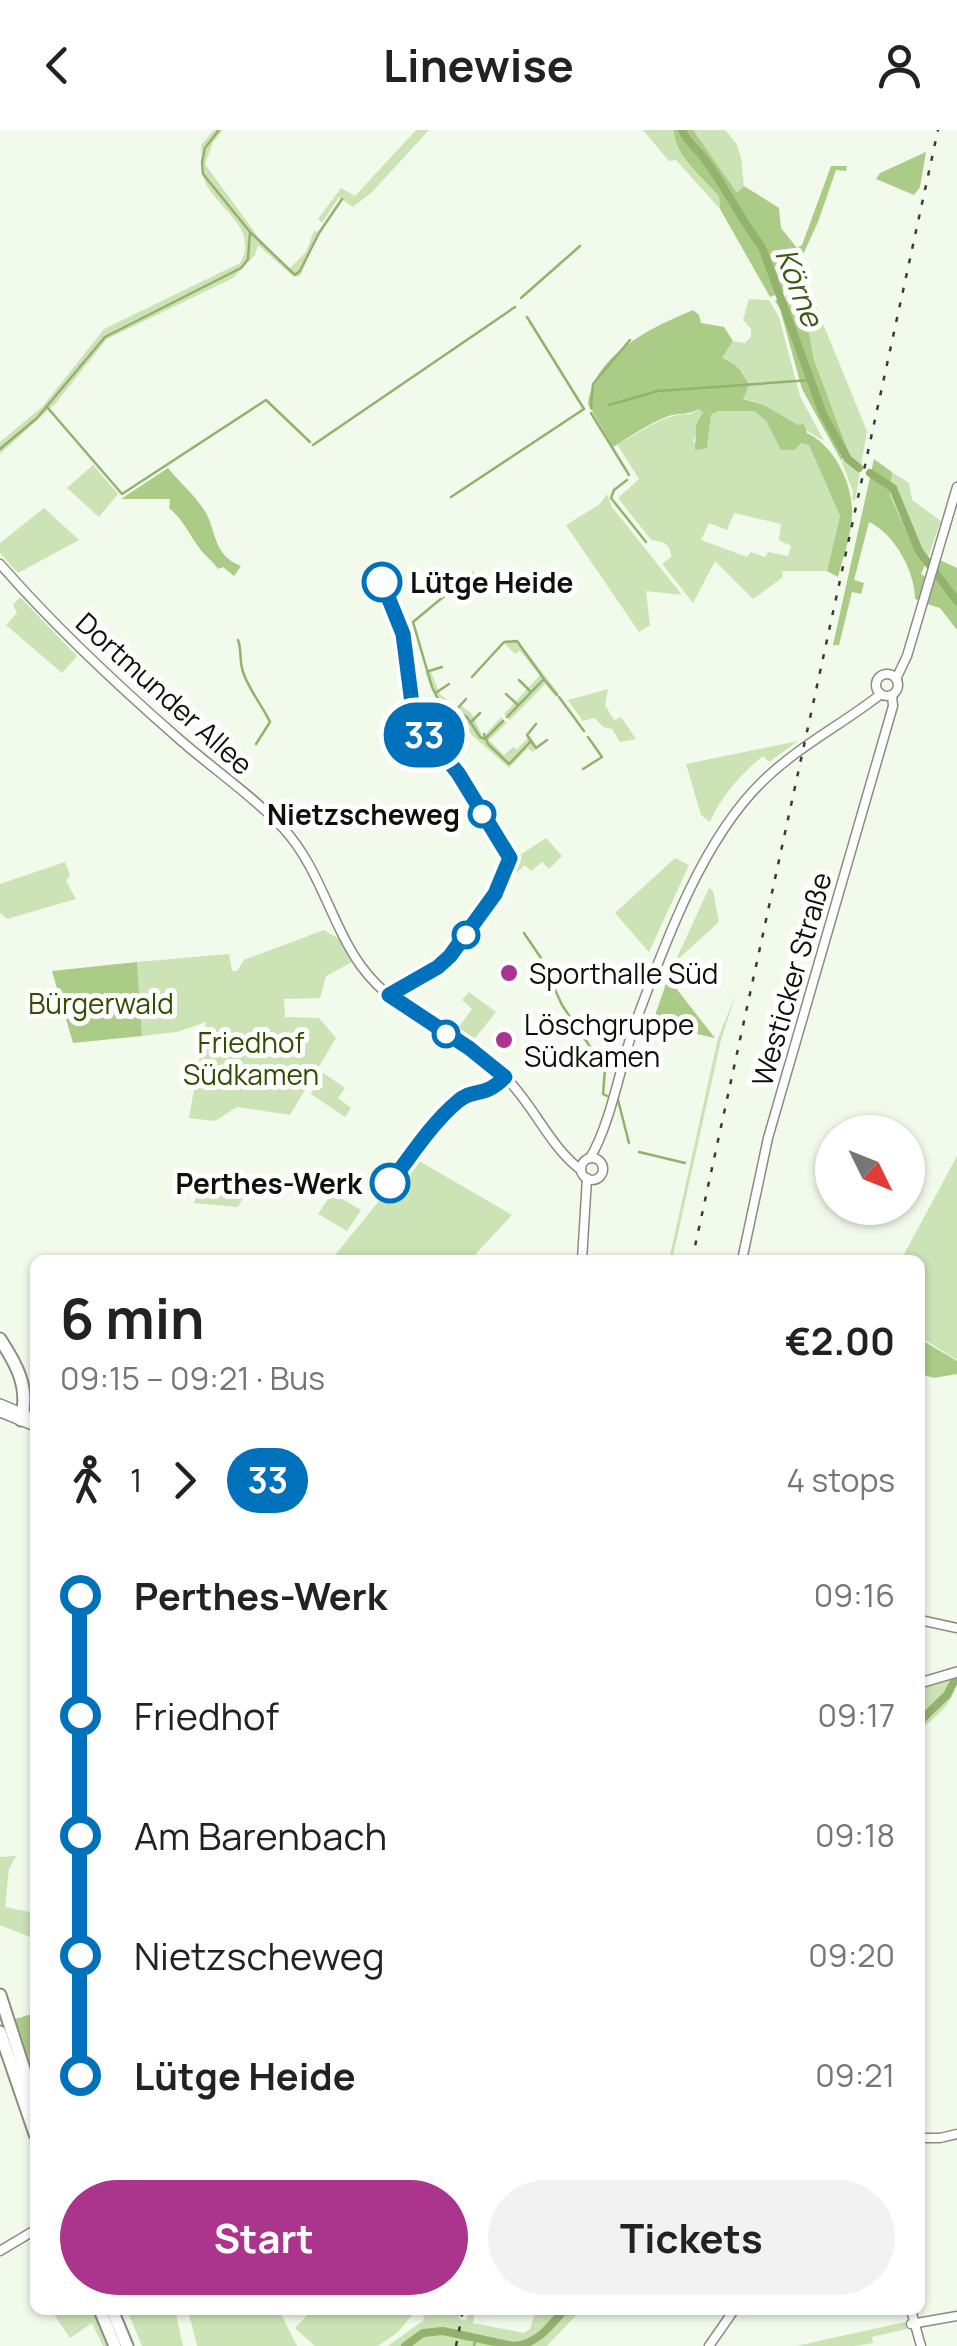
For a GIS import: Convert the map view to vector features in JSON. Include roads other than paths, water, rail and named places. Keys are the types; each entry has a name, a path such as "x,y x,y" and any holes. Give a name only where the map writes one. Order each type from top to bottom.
{"highway":[{"path":"0,1342 18,1369 26,1417"},
{"path":"0,1342 16,1370 26,1417"},
{"path":"0,1995 30,2088"},
{"path":"0,2032 30,2119"},
{"path":"102,2315 115,2346"},
{"path":"114,2315 127,2346"}],"main road":[{"path":"0,1404 26,1417"},
{"path":"0,1412 26,1417"},
{"path":"925,1679 957,1669"}],"street":[{"path":"582,1255 589,1168 623,1058 687,900 724,830 754,789 777,768 884,694 876,680 880,676 894,677 904,664 957,487"},
{"name":"Dortmunder Allee","path":"2,566 106,674 282,827 312,869 342,934 368,975 402,1005 499,1071 528,1102 568,1159 589,1168"},
{"name":"Westicker Straße","path":"743,1255 768,1138 891,712 884,694 897,689 894,677"},
{"path":"925,1621 957,1628"},
{"path":"925,2138 957,2134"},
{"path":"0,2250 30,2233"},
{"path":"709,2346 731,2315"},
{"path":"911,2315 919,2344"},
{"path":"914,2326 957,2316"},
{"path":"914,2326 943,2320"},
{"path":"919,2344 928,2326"}],"waterway":[{"path":"219,130 205,148 203,174 250,232 295,275 342,199"},
{"name":"Körne","path":"682,130 762,247 823,414 848,459 859,468"},
{"path":"0,449 37,418 105,337 241,268 248,259 250,232"},
{"path":"521,298 580,246"},
{"path":"313,445 515,307"},
{"path":"451,497 584,409 527,317"},
{"path":"591,408 593,384 630,340"},
{"path":"609,405 658,391 811,380"},
{"path":"47,407 122,494 266,400 310,442"},
{"path":"591,413 629,475"},
{"name":"Körne","path":"870,473 893,488 919,551 957,601"},
{"path":"627,480 614,490 611,498 646,542"},
{"path":"485,593 472,573 413,622 441,705 467,717 485,739 503,721"},
{"path":"238,640 246,679 270,722 256,744"},
{"path":"472,677 504,642 517,641 544,679"},
{"path":"429,671 442,667"},
{"path":"507,717 544,679 557,695"},
{"path":"519,680 531,692"},
{"path":"437,692 449,684"},
{"path":"506,694 518,705"},
{"path":"559,697 584,731"},
{"path":"457,709 466,699"},
{"path":"471,722 480,713"},
{"path":"484,734 488,744 509,764 531,741 527,735 536,724"},
{"path":"583,769 602,757 588,737"},
{"path":"531,741 536,748 547,740"},
{"path":"524,933 541,958"},
{"path":"542,961 562,1005 605,1069 603,1094 607,1096"},
{"path":"618,1100 629,1143"},
{"path":"639,1152 685,1163"},
{"path":"925,1716 947,1695 957,1676"},
{"path":"405,2346 423,2333 443,2331 522,2345 542,2334 559,2315"},
{"path":"474,2346 476,2337"}],"railway":[{"path":"693,1255 938,130"},
{"path":"456,2346 462,2315"}],"place":[{"name":"Lütge Heide","path":"382,582"},
{"name":"Nietzscheweg","path":"482,814"},
{"name":"Sporthalle Süd","path":"509,973"},
{"name":"Löschgruppe Südkamen","path":"504,1040"},
{"name":"Perthes-Werk","path":"390,1183"}],"park label":[{"name":"Bürgerwald","path":"101,1003"},
{"name":"Friedhof Südkamen","path":"251,1058"}]}
